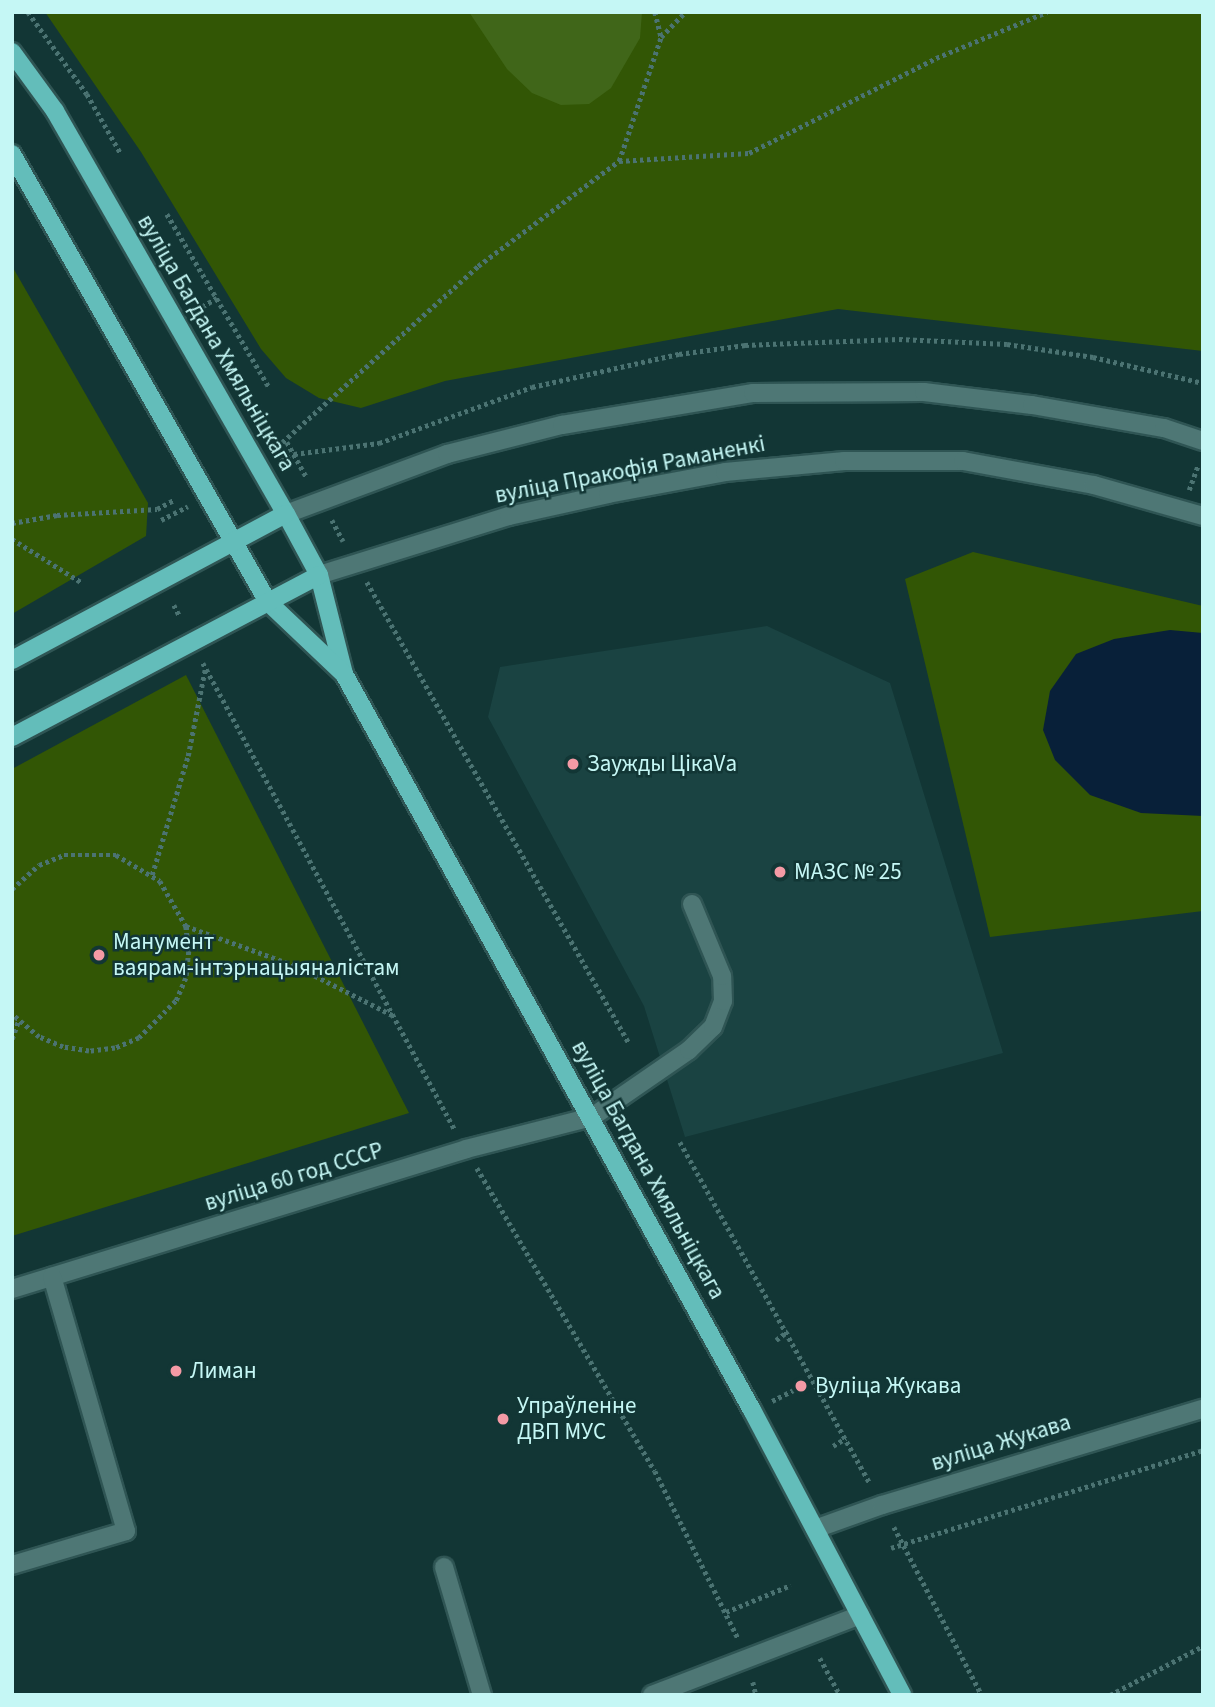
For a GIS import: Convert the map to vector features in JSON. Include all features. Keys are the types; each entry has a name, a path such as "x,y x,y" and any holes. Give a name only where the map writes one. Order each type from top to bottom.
{"main road":[{"name":"вуліца Багдана Хмяльніцкага","path":"12,52 55,111 286,514 319,575 344,674 592,1117 752,1410 902,1695"},
{"name":"вуліца Багдана Хмяльніцкага","path":"12,154 268,602 344,674"},
{"path":"12,660 286,514"},
{"path":"12,737 319,575"}],"street":[{"path":"286,514 364,481 472,448 562,425 753,393 924,392 1138,423 1203,441"},
{"name":"вуліца Пракофія Раманенкі","path":"319,575 509,516 608,494 725,472 844,461 963,461 1094,485 1203,516"},
{"name":"вуліца 60 год СССР","path":"12,1289 466,1150 592,1117 690,1050 713,1027 723,1001 722,976 692,904"},
{"path":"12,1565 126,1531 52,1277"},
{"name":"вуліца Жукава","path":"815,1530 882,1504 1203,1409"},
{"path":"444,1567 482,1695"},
{"path":"652,1695 747,1656 860,1615"}],"path":[{"path":"28,12 87,94 120,152"},
{"path":"654,12 661,37"},
{"path":"619,160 661,37 685,12"},
{"path":"277,447 287,442 478,266 619,160 750,153 936,58 1046,12"},
{"path":"167,214 269,387"},
{"path":"284,460 294,454 379,443 532,387 679,354 758,344 899,339 1007,344 1093,357 1203,383"},
{"path":"287,442 307,478"},
{"path":"1189,490 1198,465"},
{"path":"12,523 57,515 157,509 174,500"},
{"path":"161,520 179,511"},
{"path":"331,520 344,541"},
{"path":"12,539 81,582"},
{"path":"366,581 629,1043"},
{"path":"174,605 180,617"},
{"path":"152,875 188,756 206,667 458,1136"},
{"path":"12,889 39,865 89,852 116,855 152,875 176,902 186,926 186,978 176,1001 139,1038 89,1051 39,1037 12,1014"},
{"path":"186,926 296,966 393,1015"},
{"path":"12,1040 18,1021"},
{"path":"680,1142 788,1331 871,1485"},
{"path":"474,1164 655,1471 747,1656 756,1695"},
{"path":"776,1340 788,1331"},
{"path":"752,1410 801,1386"},
{"path":"833,1446 846,1438"},
{"path":"891,1548 1203,1450"},
{"path":"894,1527 982,1695"},
{"path":"726,1612 791,1586"},
{"path":"1110,1695 1203,1646"},
{"path":"820,1658 840,1695"}],"shaded area":[{"path":"767,626 890,683 1003,1053 685,1137 644,1006 488,717 500,667"},
{"path":"1170,630 1203,633 1203,816 1141,813 1090,795 1055,760 1043,730 1050,691 1076,654 1114,639"}],"green space":[{"path":"45,12 1203,12 1203,351 838,309 445,381 361,408 319,398 286,378 261,349 141,152"},
{"path":"469,12 642,12 640,38 611,88 589,104 561,105 532,93 507,69"},
{"path":"12,266 148,503 146,536 12,614"},
{"path":"973,552 1203,606 1203,911 990,937 905,579"},
{"path":"186,675 409,1113 12,1236 12,769"}],"place":[{"name":"Заужды ЦікаVа","path":"573,764"},
{"name":"МАЗС № 25","path":"780,872"},
{"name":"Манумент ваярам-інтэрнацыяналістам","path":"99,955"},
{"name":"Лиман","path":"176,1371"},
{"name":"Вуліца Жукава","path":"801,1386"},
{"name":"Упраўленне ДВП МУС","path":"503,1419"}]}
